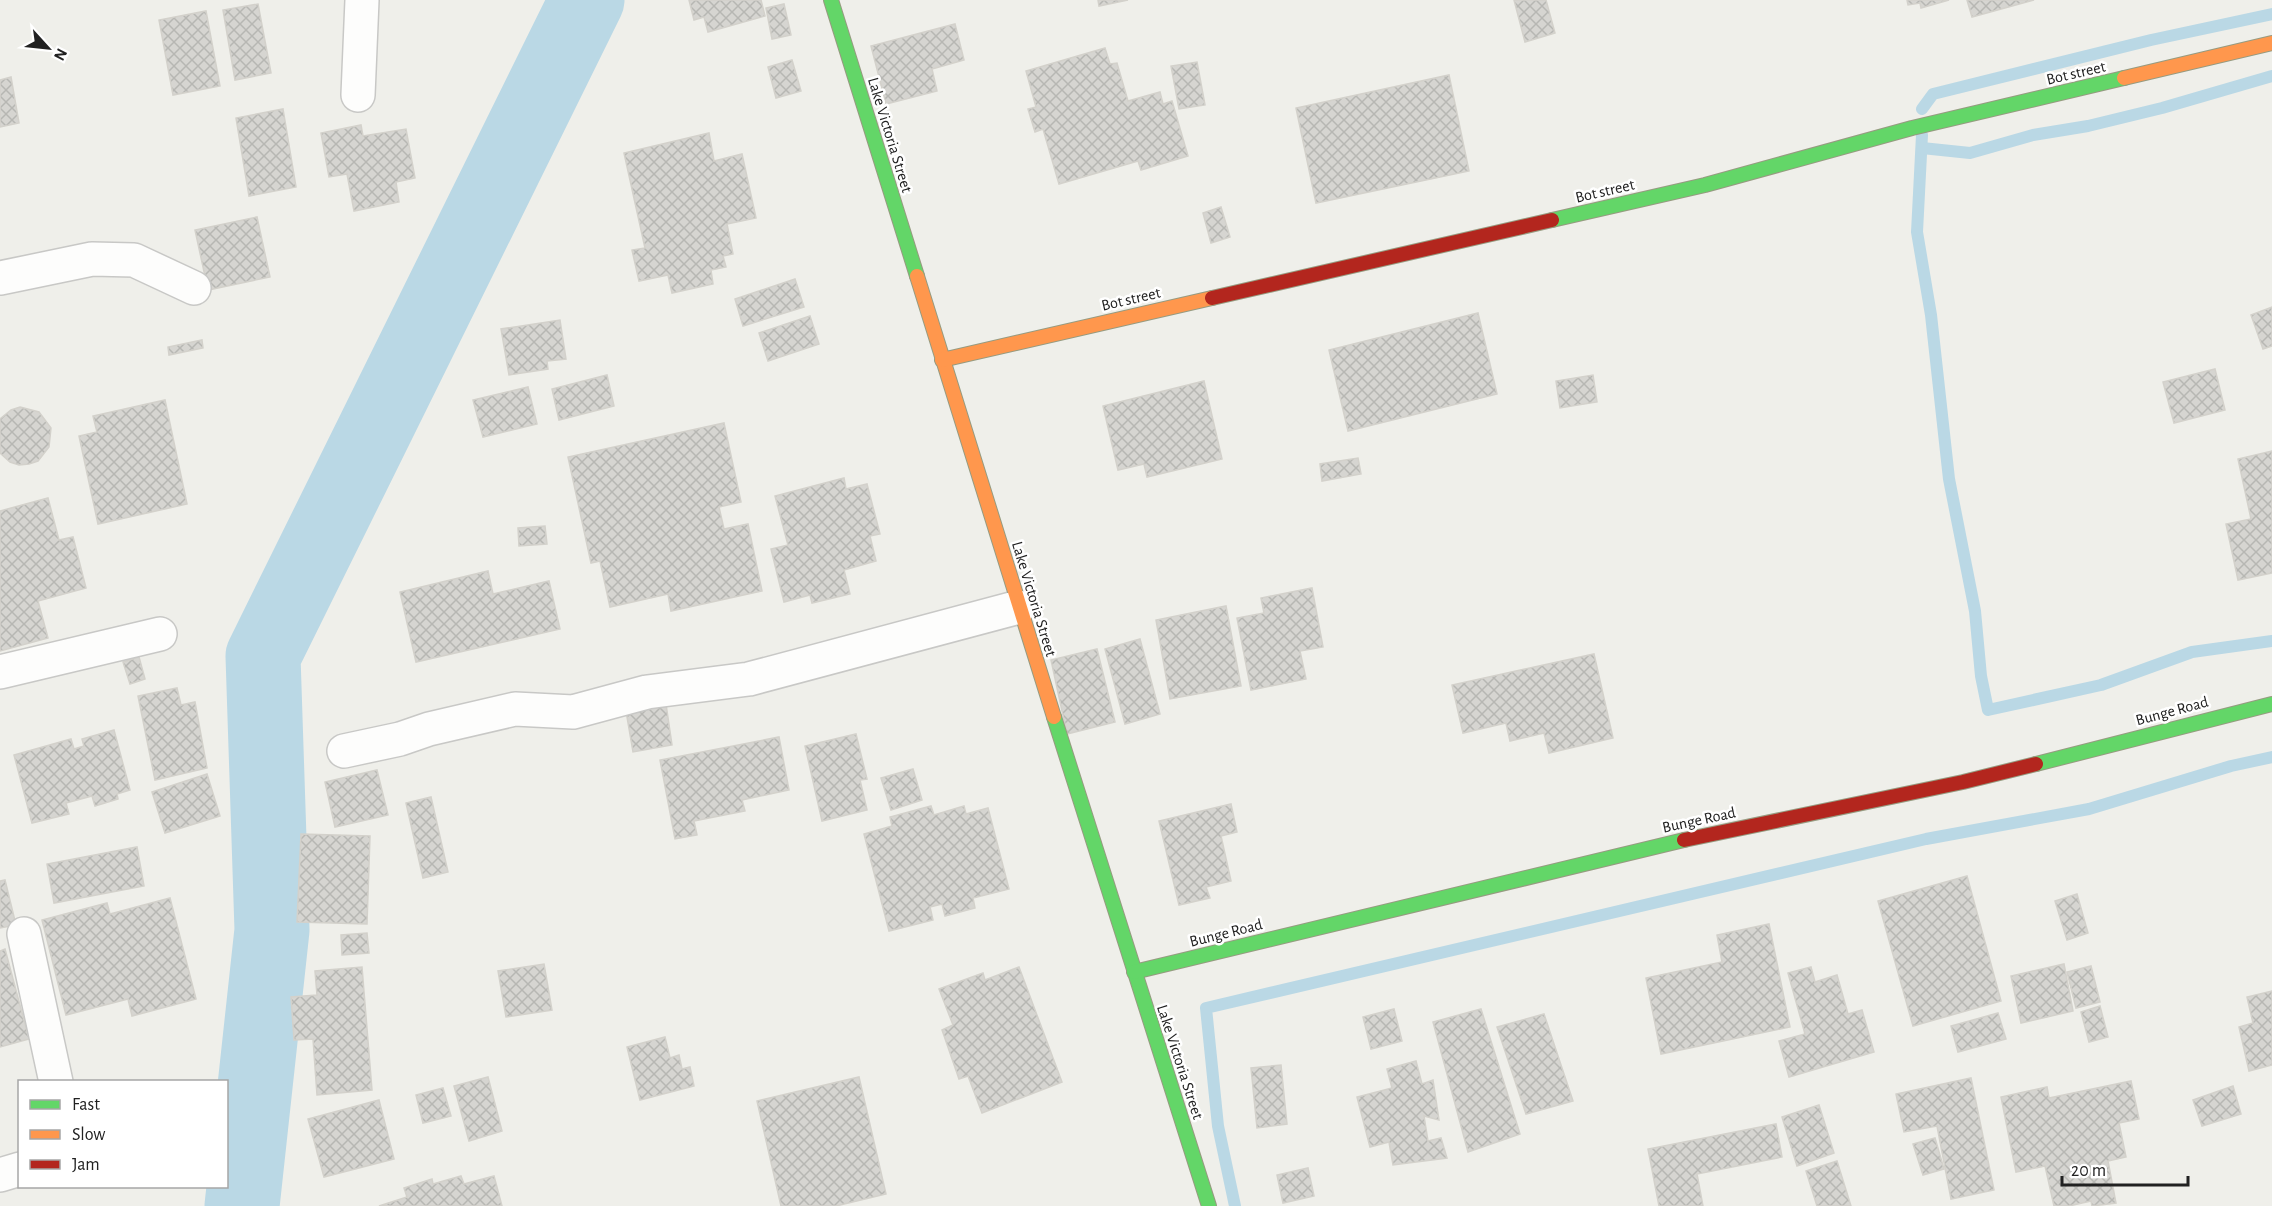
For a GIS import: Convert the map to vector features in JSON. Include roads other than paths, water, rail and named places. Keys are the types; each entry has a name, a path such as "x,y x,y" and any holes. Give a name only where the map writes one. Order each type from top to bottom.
{"street":[{"path":"358,95 362,0"},
{"name":"Lake Victoria Street","path":"831,0 1019,607 1209,1206"},
{"name":"Bot street","path":"942,360 1705,185 1912,128 2272,43"},
{"path":"0,278 92,259 134,260 194,288"},
{"path":"344,752 515,709 573,712 647,692 749,679 1019,607"},
{"path":"0,672 160,634"},
{"name":"Bunge Road","path":"1134,972 1700,836 1963,782 2272,704"},
{"path":"24,934 56,1080"},
{"path":"0,1175 18,1170"}],"waterway":[{"path":"242,1206 272,930 263,656 587,0"},
{"path":"1922,109 1933,94 2151,40 2272,14"},
{"path":"1922,148 1970,153 2033,135 2088,126 2162,108 2272,76"},
{"path":"1922,135 1917,232 1931,315 1949,479 1975,611 1981,676 1988,710 2101,685 2192,652 2272,641"},
{"path":"1235,1206 1218,1126 1206,1008 1926,839 2089,809 2231,766 2272,757"}]}
